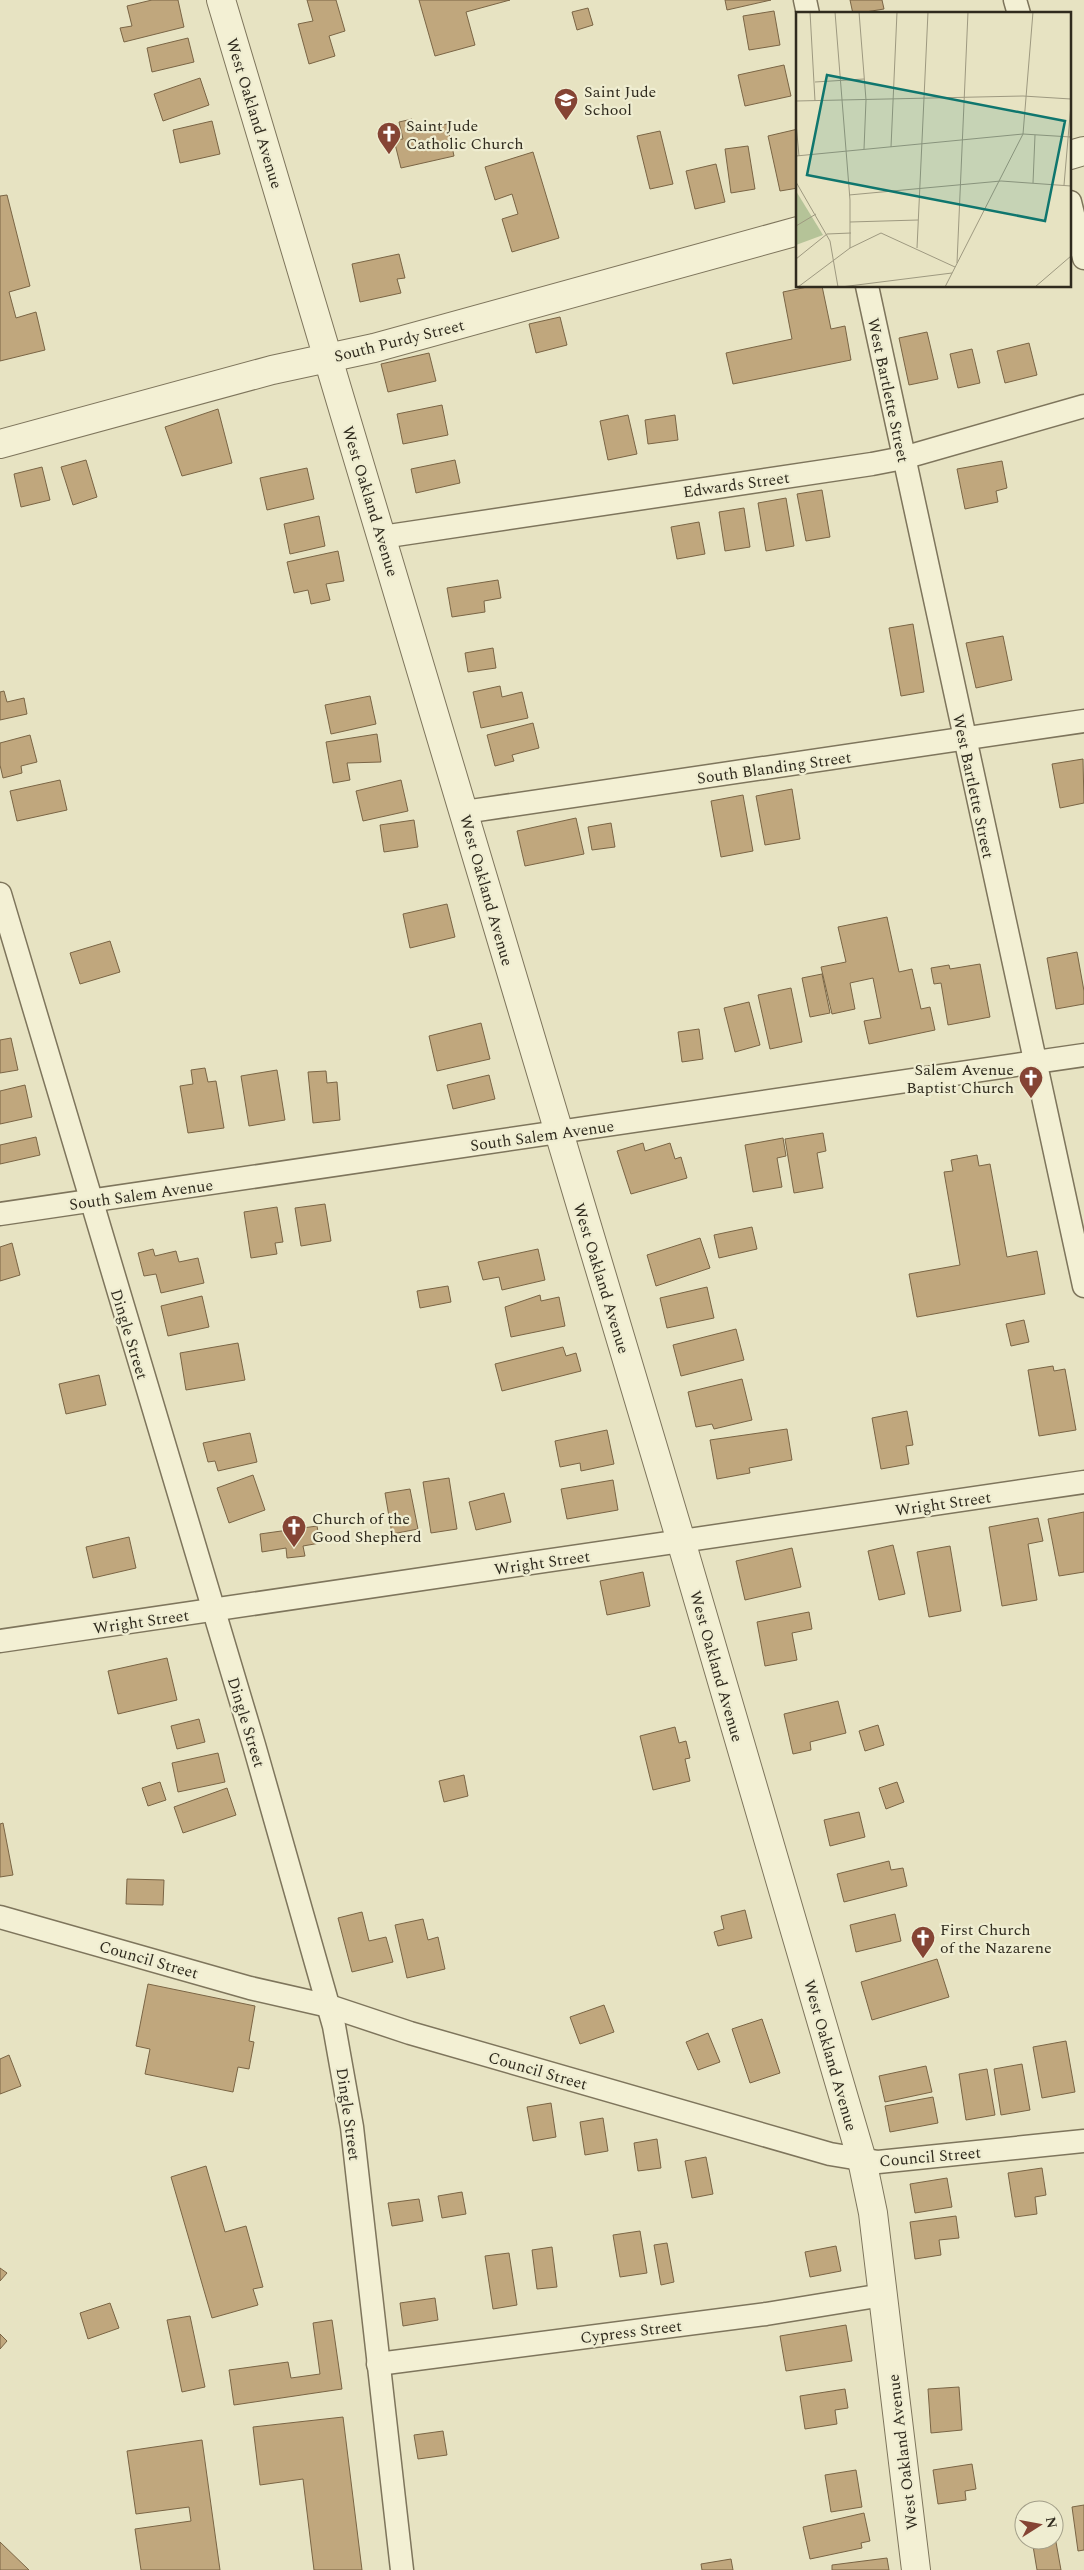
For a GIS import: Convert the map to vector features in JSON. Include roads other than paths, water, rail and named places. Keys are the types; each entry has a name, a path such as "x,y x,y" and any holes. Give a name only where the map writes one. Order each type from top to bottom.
{"street":[{"name":"West Oakland Avenue","path":"221,0 681,1541 862,2160 872,2213 883,2295 916,2570"},
{"path":"1072,210 1084,258"},
{"name":"South Purdy Street","path":"0,444 272,370 374,348 796,232"},
{"name":"West Bartlette Street","path":"867,288 1084,1286"},
{"name":"Edwards Street","path":"382,537 904,458 1084,406"},
{"name":"South Blanding Street","path":"464,812 1084,721"},
{"name":"Dingle Street","path":"0,894 329,2006 339,2049 352,2127 402,2570"},
{"name":"South Salem Avenue","path":"0,1214 1084,1055"},
{"name":"Wright Street","path":"0,1641 1084,1482"},
{"name":"Council Street","path":"0,1917 250,1988 329,2006 410,2033 830,2154 862,2160 907,2159 1084,2141"},
{"name":"Cypress Street","path":"378,2364 766,2314 883,2295"}],"place":[{"name":"Saint Jude School","path":"566,121"},
{"name":"Saint Jude Catholic Church","path":"389,155"},
{"name":"Salem Avenue Baptist Church","path":"1031,1099"},
{"name":"Church of the Good Shepherd","path":"294,1548"},
{"name":"First Church of the Nazarene","path":"923,1959"}]}
